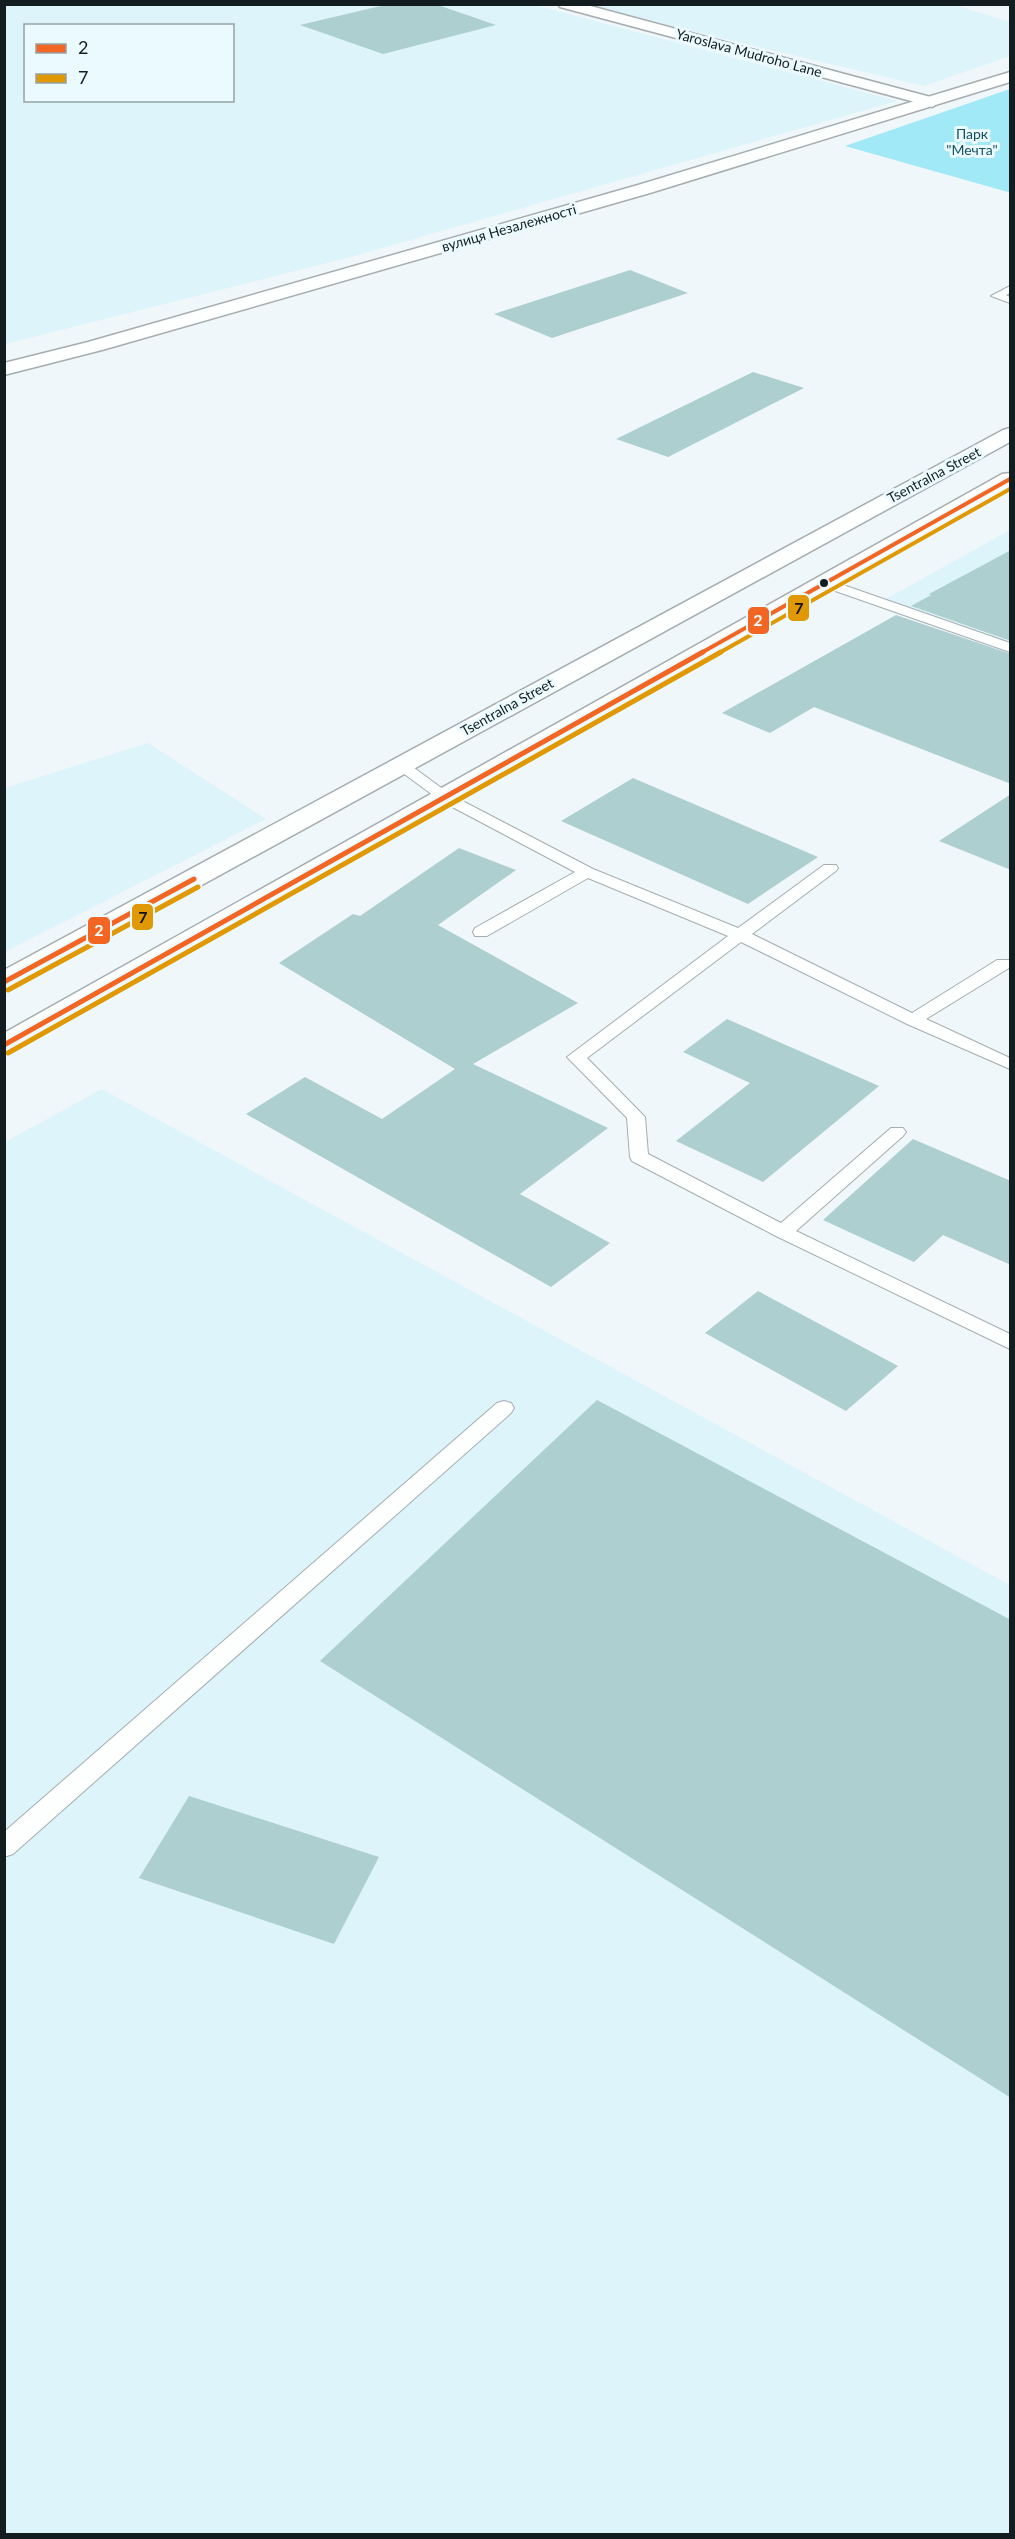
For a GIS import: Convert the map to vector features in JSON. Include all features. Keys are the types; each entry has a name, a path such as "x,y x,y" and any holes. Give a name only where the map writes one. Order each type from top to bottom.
{"street":[{"name":"Yaroslava Mudroho Lane","path":"565,4 932,102"},
{"name":"вулиця Незалежності","path":"4,369 96,346 621,196 1011,77"},
{"name":"Tsentralna Street","path":"4,982 1011,434"},
{"path":"4,1045 1011,479"}],"lane":[{"path":"1011,289 997,296 1011,300"},
{"path":"826,583 1011,648"},
{"path":"401,765 446,798 587,872 740,935 913,1020 1011,1064"},
{"path":"830,868 576,1057 636,1117 639,1157 783,1232 1011,1342"},
{"path":"481,932 587,872"},
{"path":"913,1020 1003,964"},
{"path":"783,1232 897,1132"},
{"path":"4,1847 504,1408"}],"shaded area":[{"path":"5,5 534,5 897,101 347,258 5,344"},
{"path":"592,5 955,5 1010,22 1010,56 924,86"},
{"path":"1010,530 1010,653 875,605"},
{"path":"148,743 266,819 5,952 5,788"},
{"path":"102,1089 1010,1585 1010,2534 5,2534 5,1142"}],"green space":[{"name":"Парк \"Мечта\"","path":"1010,89 1010,191 1008,192 845,146"}],"building":[{"path":"389,4 435,4 496,25 383,54 300,25"},
{"path":"630,270 688,293 552,338 494,314"},
{"path":"753,372 804,388 668,457 616,439"},
{"path":"1011,550 1011,641 911,606 931,595 929,594"},
{"path":"896,615 1011,654 1011,784 814,707 770,733 722,713"},
{"path":"633,778 818,857 748,904 561,821"},
{"path":"1011,794 1011,870 939,841"},
{"path":"459,848 516,870 438,925 578,1003 473,1064 608,1128 520,1194 610,1243 551,1287 246,1114 305,1077 382,1119 455,1069 279,963 353,914 360,916"},
{"path":"727,1019 879,1086 763,1182 676,1141 750,1083 683,1052"},
{"path":"913,1139 1011,1181 1011,1265 943,1235 914,1262 823,1220"},
{"path":"758,1291 898,1366 846,1411 705,1333"},
{"path":"597,1400 1011,1620 1011,2098 320,1661"},
{"path":"189,1796 379,1857 334,1944 139,1878"}],"transit line":[{"name":"2","path":"4,1045 1010,479"},
{"name":"7","path":"8,1053 1010,489"},
{"name":"2","path":"4,982 194,879"},
{"name":"7","path":"8,990 198,887"}]}
